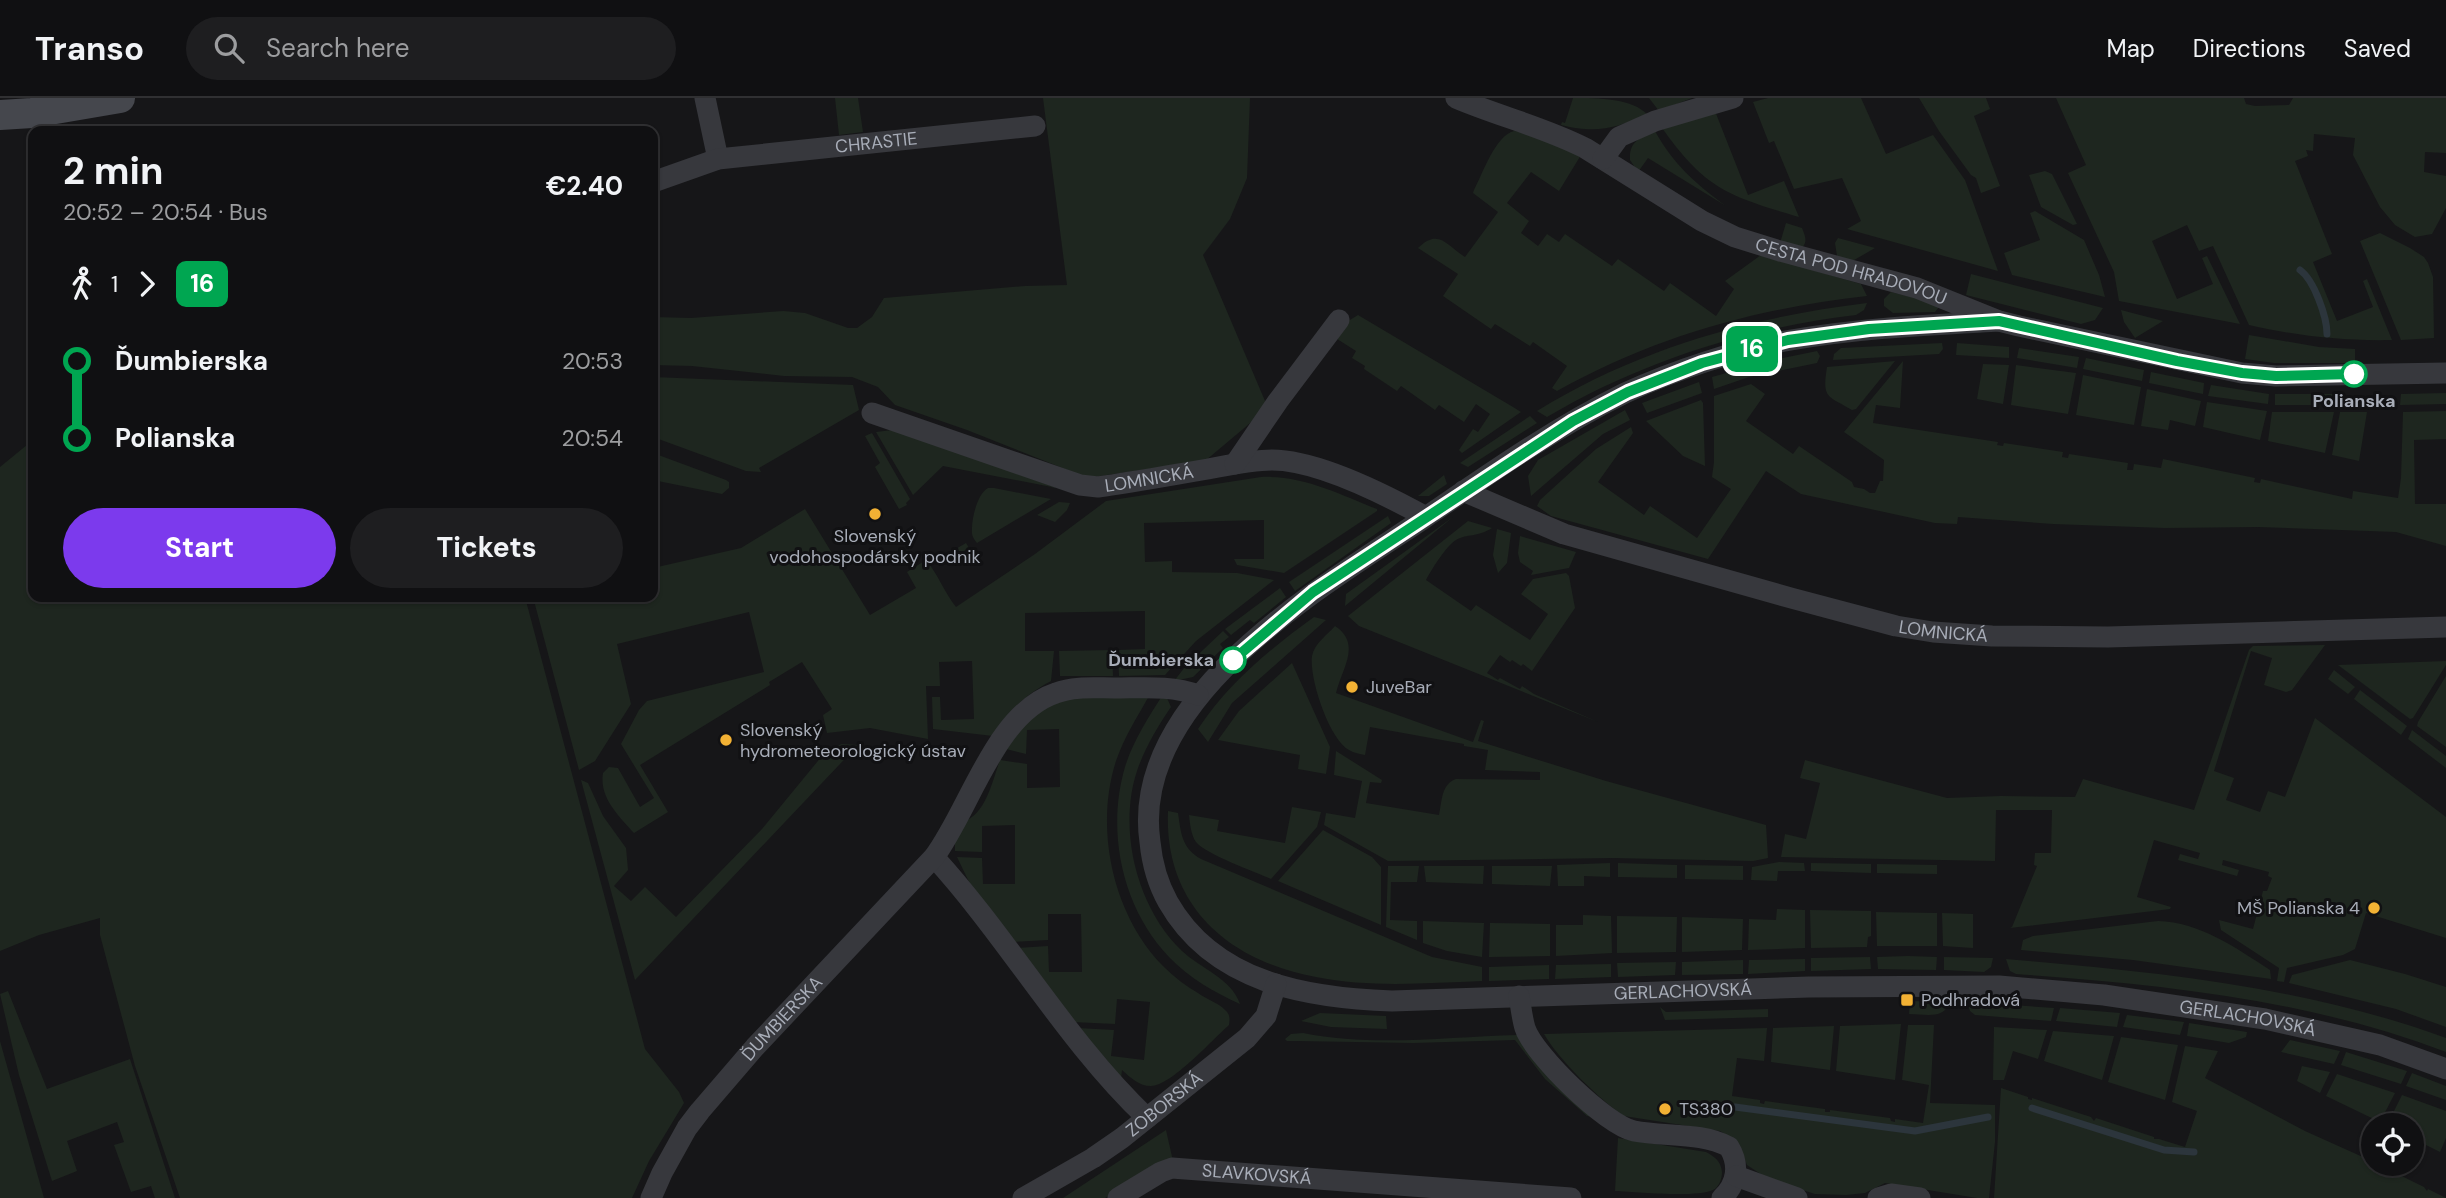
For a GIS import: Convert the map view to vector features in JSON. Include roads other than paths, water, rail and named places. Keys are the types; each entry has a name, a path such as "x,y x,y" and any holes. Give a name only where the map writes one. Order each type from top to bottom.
{"street":[{"path":"0,115 32,113 120,98"},
{"path":"705,98 718,159"},
{"name":"CESTA POD HRADOVOU","path":"1456,98 1504,118 1565,138 1702,221 1735,237 1917,288 1999,321 2242,373 2288,376 2446,373"},
{"path":"1603,159 1619,137 1655,121 1733,98"},
{"path":"0,99 32,113"},
{"name":"CHRASTIE","path":"658,180 718,159 1035,125"},
{"path":"1235,464 1339,320"},
{"path":"1198,695 1229,664 1313,592 1573,421 1628,392 1702,363 1788,340 1869,329 1999,321"},
{"name":"LOMNICKÁ","path":"872,414 1087,486 1105,486 1271,460 1311,466 1399,502 1426,517"},
{"name":"LOMNICKÁ","path":"1463,491 1564,534 1896,626 1933,632 2108,637 2446,627"},
{"name":"ĎUMBIERSKA","path":"651,1198 681,1139 700,1111 755,1047 934,856 951,830 987,760 1019,717 1046,697 1076,689 1162,688 1180,689 1198,695"},
{"name":"GERLACHOVSKÁ","path":"1198,695 1172,735 1150,789 1148,831 1156,875 1175,914 1200,945 1239,970 1276,984 1342,999 1392,1001 1809,987 1999,986 2104,995 2265,1019 2380,1045 2446,1069"},
{"path":"934,856 1119,1090 1147,1118"},
{"name":"ZOBORSKÁ","path":"1023,1198 1093,1158 1252,1033 1266,1016 1276,984"},
{"path":"1519,996 1525,1030 1544,1056 1570,1086 1616,1125 1632,1131 1723,1143 1730,1147 1734,1154 1736,1176 1722,1198"},
{"name":"SLAVKOVSKÁ","path":"1118,1198 1172,1168 1571,1198"},
{"path":"1736,1176 1797,1198"},
{"path":"1878,1198 1891,1194 1920,1198"}],"waterway":[{"path":"2300,270 2319,299 2327,334"},
{"path":"1735,1107 1915,1131 1988,1117"},
{"path":"2032,1108 2164,1150 2194,1152"}],"place":[{"name":"Polianska","path":"2354,374"},
{"name":"Slovenský vodohospodársky podnik","path":"875,514"},
{"name":"Ďumbierska","path":"1233,660"},
{"name":"JuveBar","path":"1352,687"},
{"name":"Slovenský hydrometeorologický ústav","path":"726,740"},
{"name":"MŠ Polianska 4","path":"2374,908"},
{"name":"Podhradová","path":"1907,1000"},
{"name":"TS380","path":"1665,1109"}]}
